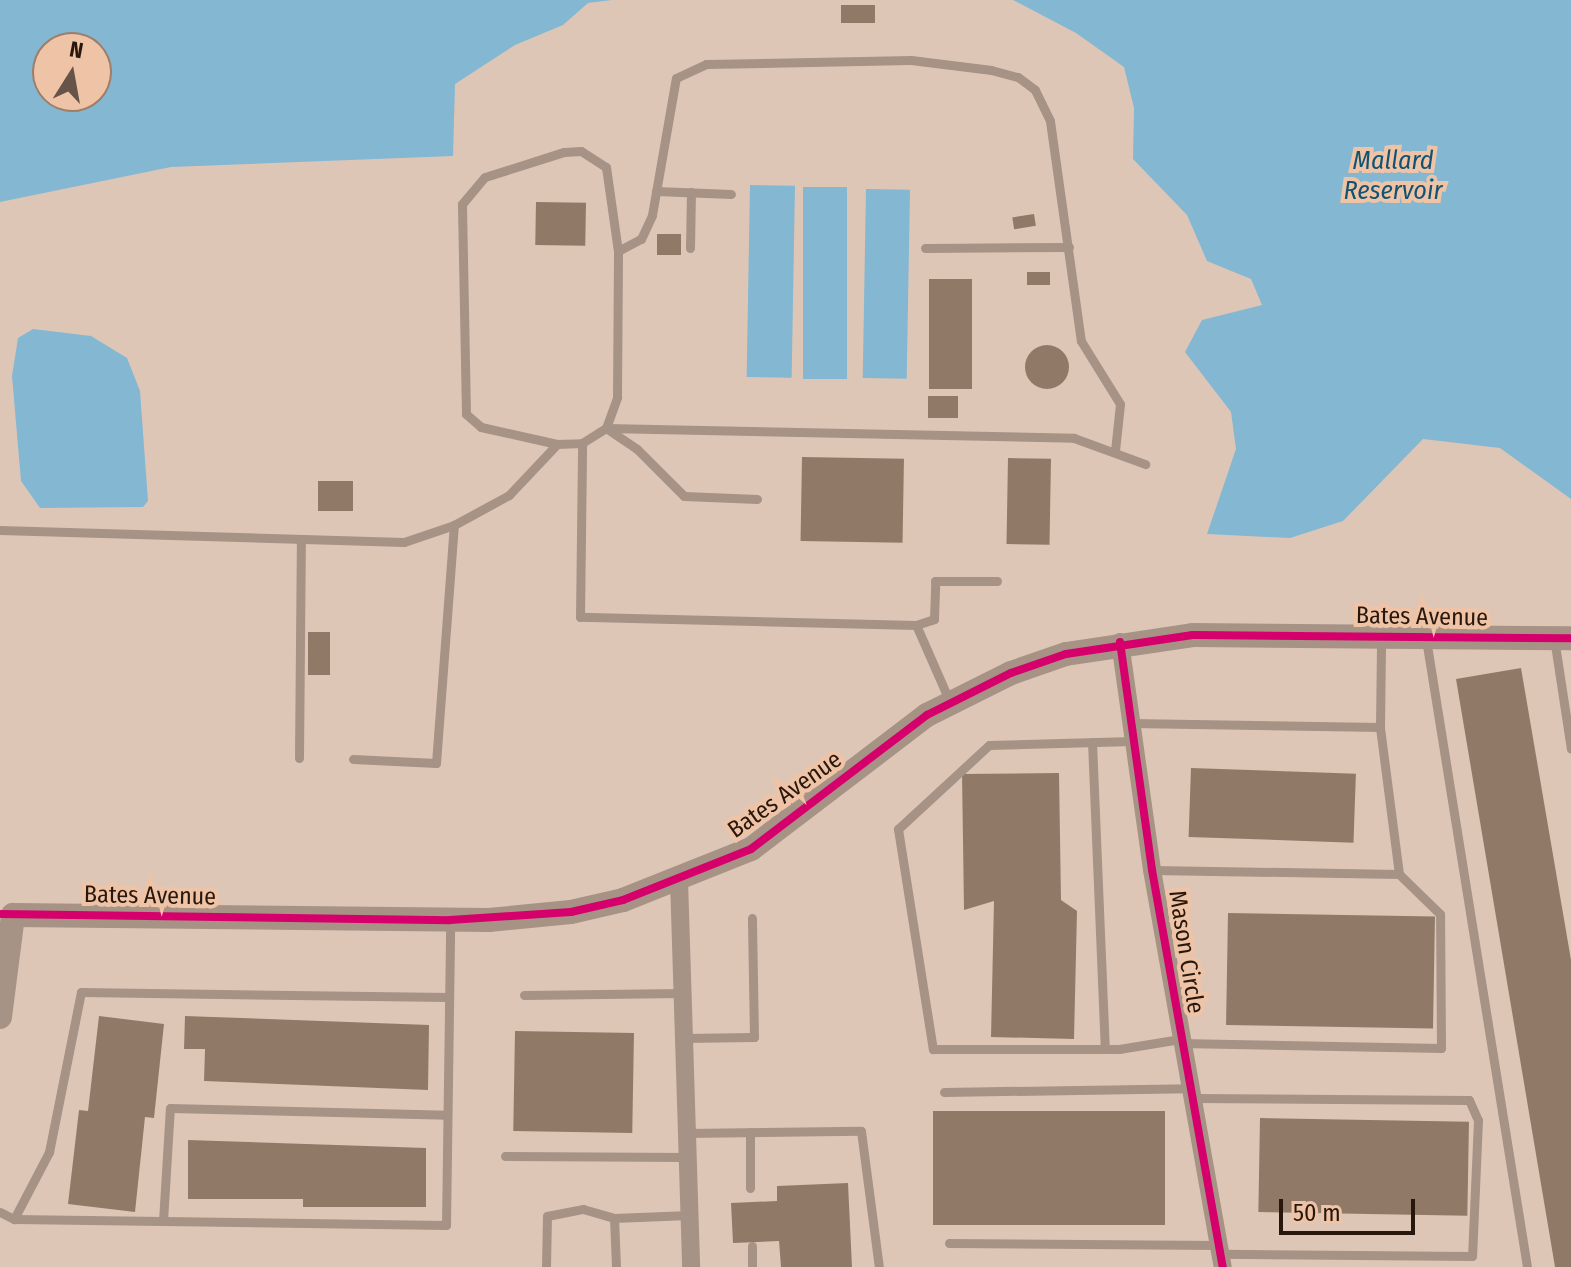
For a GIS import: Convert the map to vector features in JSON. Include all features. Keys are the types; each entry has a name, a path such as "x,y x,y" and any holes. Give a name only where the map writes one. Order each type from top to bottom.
{"street":[{"name":"Bates Avenue","path":"7,914 450,920 571,912 679,880 751,849 927,715 1011,673 1120,642 1193,635 1562,638"},
{"name":"Mason Circle","path":"1120,642 1180,1041 1221,1255"},
{"path":"679,880 691,1267"},
{"path":"0,1017 7,914"}],"lane":[{"path":"618,251 641,239 656,191 672,86 693,67 850,58 991,70 1018,77 1045,104 1081,341 1120,404 1115,451"},
{"path":"606,428 617,397 618,251 606,167 581,151 564,152 485,177 475,183 462,204 466,414 481,427 557,444 582,443 606,428 1074,438 1145,464"},
{"path":"656,191 731,194"},
{"path":"690,248 691,192"},
{"path":"925,248 1069,247"},
{"path":"606,428 637,449 684,496 757,499"},
{"path":"582,443 580,617 916,625 934,619 935,581 997,581"},
{"path":"0,530 404,542 454,525 509,495 557,444"},
{"path":"353,759 436,763 454,525"},
{"path":"299,758 301,539"},
{"path":"916,625 951,704"},
{"path":"1380,727 1132,732 1092,742 989,745 898,829 933,1049 1105,1049 1180,1041 1441,1048 1440,914 1399,874 1380,727 1381,636"},
{"path":"1426,637 1527,1267"},
{"path":"1562,638 1571,749"},
{"path":"1092,742 1105,1049"},
{"path":"1152,870 1399,874"},
{"path":"683,1038 754,1037 752,918"},
{"path":"0,1212 14,1219 446,1225 450,920"},
{"path":"14,1219 49,1152 81,992 448,997"},
{"path":"524,995 682,993"},
{"path":"944,1092 1190,1093 1469,1100 1478,1120 1472,1256 1221,1255 949,1243"},
{"path":"163,1221 170,1108 447,1115"},
{"path":"686,1133 861,1131 879,1267"},
{"path":"750,1132 750,1188"},
{"path":"505,1156 687,1157"},
{"path":"546,1267 547,1216 583,1209 614,1218 689,1215"},
{"path":"614,1218 616,1267"},
{"path":"752,1246 752,1267"}],"water":[{"path":"0,0 612,0 588,3 563,25 515,45 455,84 453,156 171,167 0,202"},
{"name":"Mallard Reservoir","path":"1013,0 1571,0 1571,499 1500,448 1423,439 1343,521 1290,538 1207,534 1236,449 1231,412 1185,352 1202,320 1262,305 1251,279 1207,261 1187,215 1133,159 1134,108 1124,67 1076,33"},
{"path":"750,185 795,186 792,378 747,377"},
{"path":"803,187 847,187 847,379 803,379"},
{"path":"866,189 910,190 907,379 863,378"},
{"path":"33,329 91,336 127,358 140,391 148,501 143,507 40,508 21,481 12,376 18,338"}],"building":[{"path":"841,5 875,5 875,23 841,23"},
{"path":"536,202 586,203 585,246 535,245"},
{"path":"1034,214 1036,226 1014,229 1012,217"},
{"path":"657,234 681,234 681,255 657,255"},
{"path":"1027,272 1050,272 1050,285 1027,285"},
{"path":"929,279 972,279 972,389 929,389"},
{"path":"1047,345 1063,351 1069,367 1063,383 1047,389 1031,383 1025,367 1031,351"},
{"path":"928,396 958,396 958,418 928,418"},
{"path":"802,457 904,459 903,543 801,541"},
{"path":"1008,458 1051,459 1049,545 1006,544"},
{"path":"318,481 353,481 353,511 318,511"},
{"path":"308,632 330,632 330,675 308,675"},
{"path":"1521,668 1571,960 1571,1267 1555,1267 1456,679"},
{"path":"1191,768 1356,774 1353,843 1189,837"},
{"path":"1059,773 1061,900 1077,911 1074,1039 991,1037 994,901 964,910 962,774"},
{"path":"1228,913 1435,917 1433,1029 1226,1025"},
{"path":"99,1016 164,1024 154,1118 145,1117 135,1212 68,1204 79,1110 88,1111"},
{"path":"185,1016 429,1025 428,1090 204,1081 205,1049 184,1049"},
{"path":"515,1031 634,1033 632,1133 513,1131"},
{"path":"933,1111 1165,1111 1165,1225 933,1225"},
{"path":"1260,1118 1469,1122 1467,1216 1258,1212"},
{"path":"188,1140 426,1148 426,1207 303,1207 303,1199 188,1199"},
{"path":"848,1183 852,1267 781,1267 779,1241 733,1243 731,1203 777,1201 777,1186"}],"cycle path":[{"path":"0,914 450,920 571,912 623,900 751,849 927,715 1011,673 1066,654 1193,635 1571,638"},
{"path":"1120,642 1152,870 1223,1267"}]}
